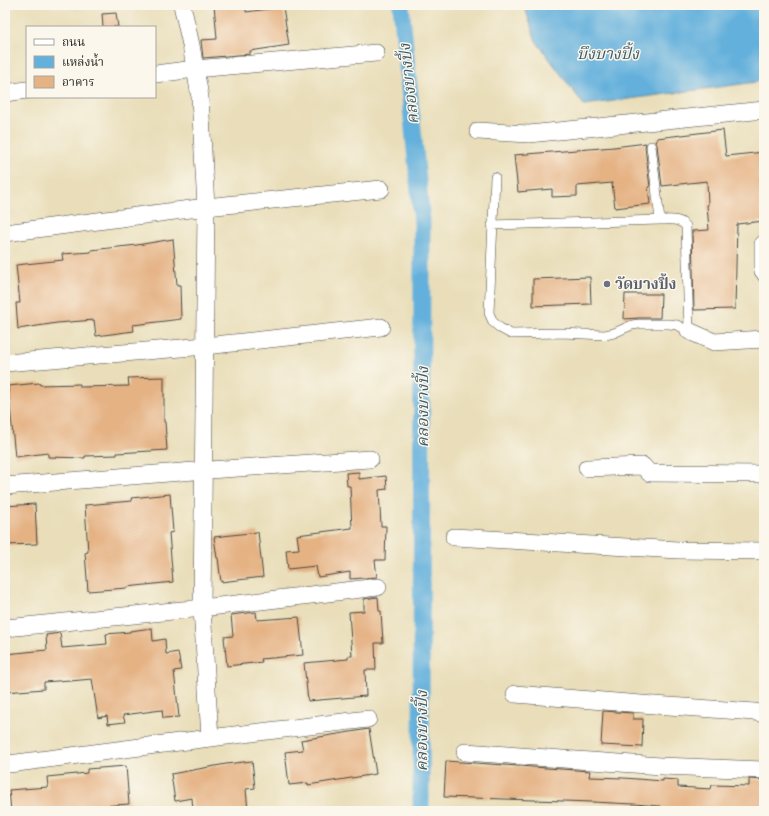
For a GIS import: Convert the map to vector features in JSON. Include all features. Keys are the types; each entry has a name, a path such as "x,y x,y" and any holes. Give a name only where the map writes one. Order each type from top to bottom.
{"street":[{"path":"182,5 200,97 206,207 202,608 210,738"},
{"path":"156,74 376,52"},
{"path":"5,93 26,90"},
{"path":"478,131 529,134 764,110"},
{"path":"5,233 206,207 381,189"},
{"path":"5,363 205,346 381,327"},
{"path":"689,331 714,342 764,339"},
{"path":"5,486 203,470 370,459"},
{"path":"587,468 643,466 649,473 764,474"},
{"path":"454,537 678,550 764,551"},
{"path":"6,628 202,608 378,587"},
{"path":"515,694 764,714"},
{"path":"9,764 368,719"},
{"path":"465,752 661,766 764,770"}],"lane":[{"path":"651,146 660,220"},
{"path":"492,225 660,220 677,220 683,222 686,226 689,331 677,325 669,324 632,325 614,333 605,335 562,333 511,334 500,328 493,322 489,312 492,225 495,177"},
{"path":"764,238 759,243 759,272 764,279"}],"water":[{"name":"บึงบางปิ้ง","path":"524,5 764,5 764,81 584,105 536,41"}],"building":[{"path":"214,5 246,5 246,12 283,7 289,45 250,51 250,54 203,58 201,40 217,39"},
{"path":"116,13 118,26 103,26 102,14"},
{"path":"723,130 726,156 764,152 764,177 760,177 764,221 737,224 735,309 694,310 692,231 709,230 707,181 662,186 657,145 655,141 657,141 657,138"},
{"path":"646,143 645,147 650,187 648,187 650,204 615,208 612,183 577,186 577,196 552,197 552,189 518,192 514,155"},
{"path":"173,239 177,285 180,285 181,319 133,325 134,331 96,336 94,320 57,323 18,329 16,303 20,303 16,265 63,260 62,254 91,252 91,250"},
{"path":"590,277 591,304 533,306 533,279"},
{"path":"625,294 661,294 660,318 624,319"},
{"path":"164,377 164,422 167,450 117,453 117,455 85,456 85,458 48,457 48,453 15,457 8,386 39,383 40,385 80,384 80,387 129,386 128,378"},
{"path":"359,472 359,479 386,476 387,489 379,490 381,526 386,526 385,560 375,560 377,577 350,579 350,572 318,577 316,566 288,569 286,550 299,549 297,535 352,528 350,486 347,486 346,473"},
{"path":"170,494 173,532 169,533 173,582 88,591 85,553 88,552 85,505 132,501 131,498"},
{"path":"35,504 37,544 5,545 5,506"},
{"path":"258,532 263,577 221,582 214,537"},
{"path":"378,597 379,611 381,611 383,643 375,643 376,670 365,670 366,696 308,701 304,663 348,659 348,656 352,656 349,612 364,611 364,599"},
{"path":"256,612 257,620 299,617 303,655 261,659 262,662 227,666 224,637 233,636 231,615"},
{"path":"152,628 153,641 165,639 166,654 178,652 181,670 174,671 179,717 163,718 162,710 123,715 125,722 108,724 107,716 98,718 92,679 44,682 44,689 5,692 5,654 47,650 46,635 60,633 62,648 107,644 106,634"},
{"path":"603,711 633,713 633,719 643,719 642,747 601,745"},
{"path":"369,729 376,774 308,785 308,783 289,785 285,752 303,750 301,740"},
{"path":"252,761 255,788 246,789 248,811 193,811 192,798 175,801 171,774"},
{"path":"446,761 590,771 589,777 663,781 663,779 678,780 678,787 711,789 712,785 749,786 749,779 764,780 764,811 679,811 660,810 661,806 633,804 444,797"},
{"path":"126,766 129,804 88,807 89,811 11,811 9,790 48,787 47,777 87,773 87,769"}],"waterway":[{"name":"คลองบางปิ้ง","path":"401,5 422,222 421,811"}],"place":[{"name":"วัดบางปิ้ง","path":"607,284"}]}
